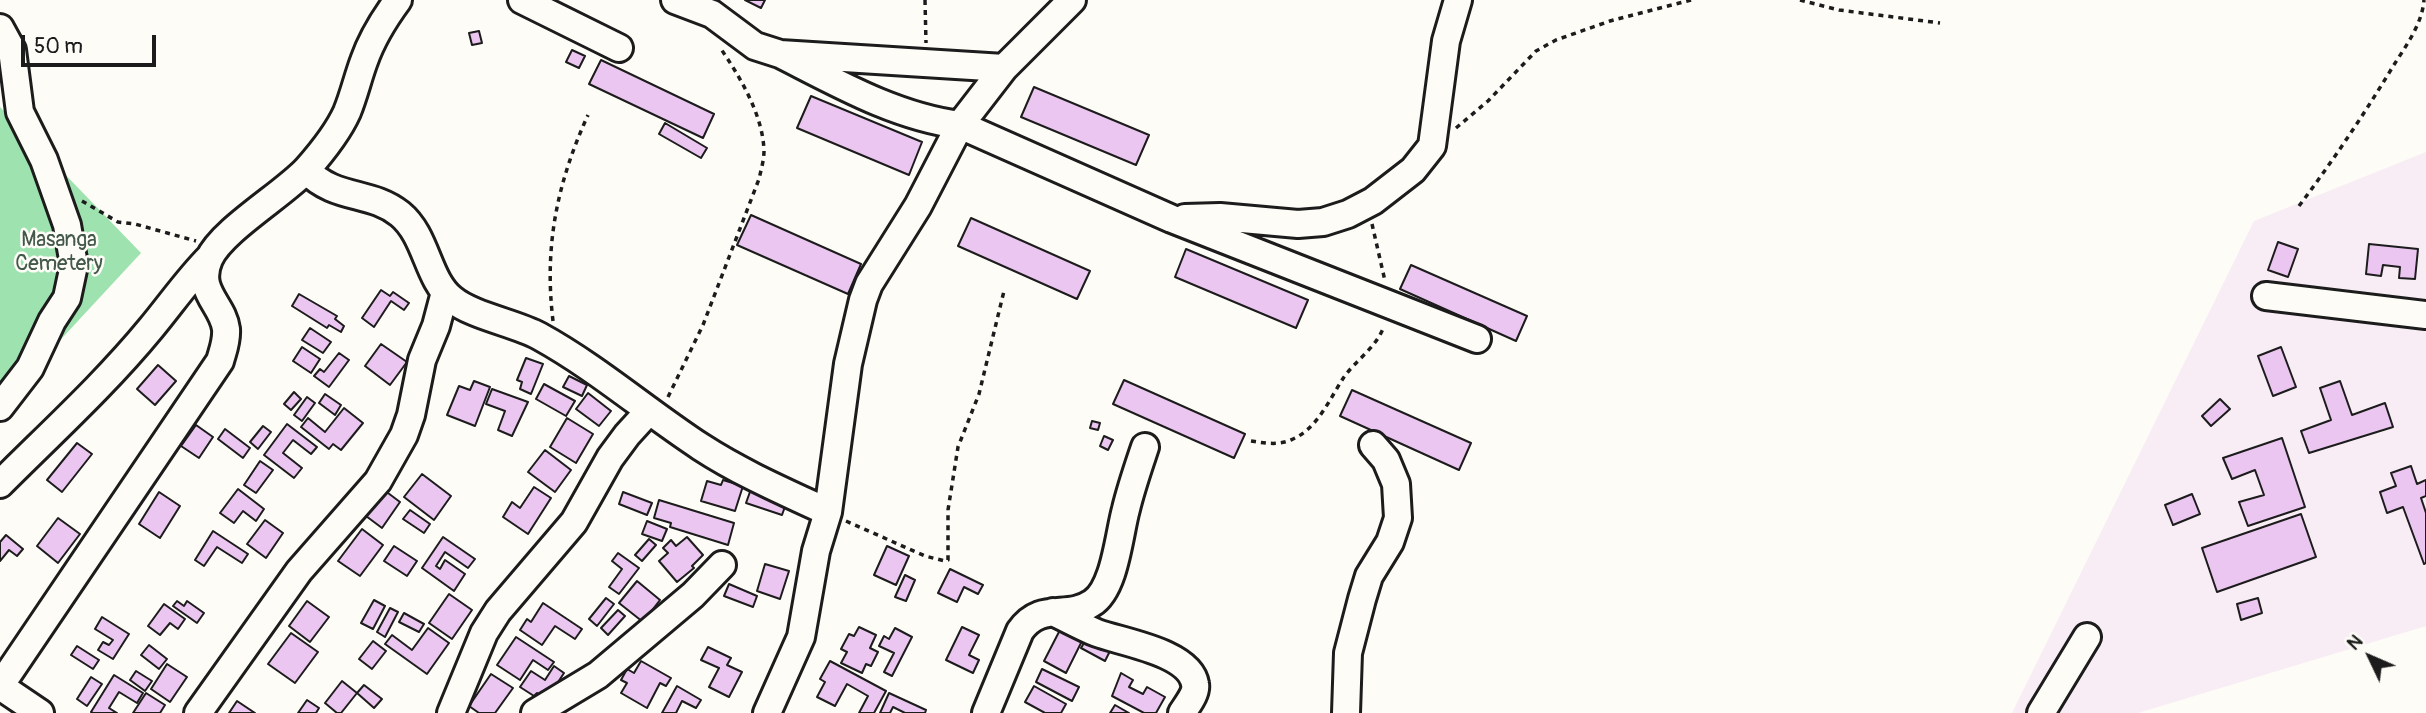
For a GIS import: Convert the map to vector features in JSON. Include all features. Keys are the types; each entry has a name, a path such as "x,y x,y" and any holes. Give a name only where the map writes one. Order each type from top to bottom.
{"street":[{"path":"0,484 47,440 134,347 213,252 306,170 333,136 347,111 365,57 380,26 398,0"},
{"path":"522,0 619,48"},
{"path":"675,0 712,14 755,47 780,54 909,114 935,122 960,125 1172,219 1477,339"},
{"path":"767,713 801,637 816,551 828,512 848,364 869,284 918,206 960,125 1004,68 1072,0"},
{"path":"1172,219 1220,217 1298,224 1323,222 1348,214 1373,201 1413,170 1432,146 1446,41 1458,0"},
{"path":"0,28 12,50 8,87 44,160 67,225 74,265 67,298 52,321 30,368 0,407"},
{"path":"780,54 1004,68"},
{"path":"306,170 322,185 338,192 369,199 400,214 414,228 445,292 453,301 538,336 621,389 653,415 746,473 828,512"},
{"path":"40,713 0,686 220,361 226,330 206,285 206,269 213,252"},
{"path":"198,713 299,571 378,481 408,425 422,360 436,326 445,292"},
{"path":"2266,296 2426,315"},
{"path":"451,713 484,633 498,611 574,522 610,458 653,415"},
{"path":"1346,713 1348,653 1362,599 1369,576 1390,542 1398,518 1396,484 1386,460 1373,445"},
{"path":"986,713 1026,622 1035,615 1079,610 1093,603 1102,594 1114,561 1145,447"},
{"path":"535,713 598,676 693,595 722,565"},
{"path":"1053,612 1100,634 1151,647 1191,673 1195,690 1182,713"},
{"path":"2041,713 2087,637"}],"path":[{"path":"925,0 926,64"},
{"path":"1432,146 1488,101 1536,51 1556,40 1610,21 1690,0"},
{"path":"1800,0 1839,10 1940,23"},
{"path":"2299,206 2340,152 2413,34 2423,10 2424,0"},
{"path":"653,415 703,325 759,179 764,153 762,133 752,106 720,47"},
{"path":"557,347 553,314 551,242 562,179 588,115"},
{"path":"76,196 118,222 135,224 213,252"},
{"path":"1251,441 1280,444 1296,438 1312,425 1331,401 1345,376 1369,350 1382,330 1391,304 1374,241 1371,223 1373,201"},
{"path":"828,512 925,555 948,560 947,510 958,447 979,394 1004,291"}],"shaded area":[{"path":"2426,152 2426,626 2138,713 2012,713 2254,221"}],"green space":[{"name":"Masanga Cemetery","path":"0,107 141,253 0,405"}],"building":[{"path":"745,0 765,0 761,8"},
{"path":"479,31 482,43 472,45 469,33"},
{"path":"572,50 585,56 579,68 566,62"},
{"path":"601,60 714,114 703,138 589,84"},
{"path":"1034,87 1149,135 1136,165 1021,117"},
{"path":"811,96 922,142 909,175 797,128"},
{"path":"665,123 707,148 701,158 659,134"},
{"path":"751,215 861,264 848,294 737,245"},
{"path":"971,218 1090,271 1077,299 958,246"},
{"path":"2278,242 2298,249 2288,277 2268,270"},
{"path":"2369,244 2418,249 2415,279 2399,278 2400,267 2383,265 2381,276 2366,274"},
{"path":"1186,249 1308,300 1296,328 1175,277"},
{"path":"1411,265 1527,316 1516,341 1400,289"},
{"path":"381,290 390,296 393,292 409,303 404,310 391,301 374,327 362,318"},
{"path":"299,294 337,316 335,319 344,326 341,332 329,325 327,328 292,306"},
{"path":"310,328 331,342 323,353 302,340"},
{"path":"381,344 407,362 390,385 365,366"},
{"path":"302,347 320,359 311,373 293,361"},
{"path":"2281,347 2296,387 2273,396 2258,356"},
{"path":"339,353 349,360 329,387 314,376 320,369 324,372"},
{"path":"526,358 543,364 531,394 520,389 522,382 517,380"},
{"path":"158,365 176,381 155,405 137,389"},
{"path":"569,376 587,385 582,396 563,387"},
{"path":"1124,380 1245,434 1234,458 1113,404"},
{"path":"474,381 490,387 475,426 447,415 459,386 470,390"},
{"path":"2340,381 2352,415 2385,403 2393,427 2309,453 2301,431 2331,420 2320,388"},
{"path":"544,384 575,401 566,416 536,399"},
{"path":"492,389 528,402 512,436 498,430 505,411 486,404"},
{"path":"1352,390 1471,443 1459,470 1340,416"},
{"path":"294,392 301,399 291,410 284,404"},
{"path":"588,393 611,411 599,426 576,409"},
{"path":"325,394 341,405 335,415 319,403"},
{"path":"307,397 315,403 302,421 294,415"},
{"path":"2220,399 2230,409 2211,426 2202,416"},
{"path":"344,408 363,423 341,450 333,444 329,449 301,427 308,418 325,432"},
{"path":"567,418 593,434 576,463 550,447"},
{"path":"1092,421 1100,423 1098,430 1090,428"},
{"path":"287,424 317,447 311,454 293,440 283,453 302,468 294,478 264,455"},
{"path":"196,425 213,437 199,458 181,446"},
{"path":"263,426 271,432 258,449 250,442"},
{"path":"225,429 250,448 243,458 218,439"},
{"path":"1104,436 1113,440 1108,450 1100,446"},
{"path":"2282,438 2305,507 2248,526 2239,502 2264,495 2255,470 2232,479 2223,458"},
{"path":"77,443 92,454 62,492 47,480"},
{"path":"545,450 571,470 555,492 528,472"},
{"path":"260,461 273,470 256,493 244,485"},
{"path":"2411,466 2417,484 2426,480 2426,496 2421,498 2426,513 2424,564 2403,507 2387,513 2380,492 2396,486 2391,473"},
{"path":"422,474 451,496 434,520 404,497"},
{"path":"723,480 743,486 735,511 701,501 707,481 721,485"},
{"path":"534,487 551,498 528,534 503,517 512,502 520,508"},
{"path":"238,489 264,509 256,521 243,511 234,523 220,513"},
{"path":"751,489 787,501 782,515 746,503"},
{"path":"384,490 400,502 382,528 366,516"},
{"path":"159,492 180,506 160,538 139,524"},
{"path":"623,492 652,503 647,515 619,504"},
{"path":"2192,494 2200,514 2173,525 2165,505"},
{"path":"659,500 734,523 728,545 670,527 671,523 654,518"},
{"path":"410,510 430,524 424,533 403,519"},
{"path":"2301,514 2316,557 2217,592 2202,548"},
{"path":"58,518 80,534 58,563 37,546"},
{"path":"265,520 283,533 266,558 247,544"},
{"path":"647,521 667,529 662,541 642,534"},
{"path":"362,529 383,545 360,576 338,561"},
{"path":"213,531 248,554 242,563 217,547 204,566 195,560"},
{"path":"6,535 23,549 17,556 9,550 0,561 0,542"},
{"path":"443,537 475,559 468,568 445,552 436,566 440,569 445,560 465,574 454,591 422,568"},
{"path":"687,537 703,555 692,566 694,568 677,582 659,561 668,553 663,548 671,540 676,546"},
{"path":"649,539 656,545 642,561 635,555"},
{"path":"394,546 417,561 407,576 384,561"},
{"path":"887,546 909,556 896,585 874,575"},
{"path":"618,553 639,568 619,594 609,587 622,569 612,561"},
{"path":"765,564 789,571 780,599 757,591"},
{"path":"950,569 983,585 978,594 964,587 957,602 938,593"},
{"path":"905,575 915,580 906,601 895,597"},
{"path":"637,581 660,600 643,622 619,603"},
{"path":"729,584 757,596 753,607 724,596"},
{"path":"449,594 472,610 452,639 429,623"},
{"path":"606,598 614,604 597,626 589,619"},
{"path":"2258,598 2262,613 2241,620 2237,604"},
{"path":"374,600 385,606 373,629 361,623"},
{"path":"177,601 184,606 187,601 204,613 197,623 173,606"},
{"path":"307,601 329,617 310,642 289,626"},
{"path":"543,603 582,629 575,639 555,626 542,645 520,630 527,619 531,622"},
{"path":"164,604 185,619 178,629 170,623 160,635 148,626"},
{"path":"390,608 398,612 385,637 377,632"},
{"path":"618,610 625,616 608,635 601,628"},
{"path":"404,613 424,624 419,632 399,622"},
{"path":"102,617 129,634 113,659 98,650 103,642 109,645 113,640 95,629"},
{"path":"859,627 876,635 870,648 878,652 871,666 866,664 862,673 841,663 847,652 841,649 849,634 854,636"},
{"path":"962,627 979,635 969,655 979,660 973,673 946,660"},
{"path":"428,628 449,643 427,674 385,644 392,635 412,650"},
{"path":"895,628 912,637 892,676 884,672 894,653 879,646 884,636 889,639"},
{"path":"1061,628 1083,639 1066,673 1044,661"},
{"path":"291,633 318,652 295,683 268,664"},
{"path":"516,637 554,662 548,670 533,660 520,680 497,665"},
{"path":"1087,638 1110,651 1105,661 1081,648"},
{"path":"373,641 386,651 372,669 359,659"},
{"path":"149,645 167,659 159,669 141,655"},
{"path":"77,646 99,660 93,669 71,655"},
{"path":"708,647 731,658 727,665 742,672 729,697 709,687 719,668 701,660"},
{"path":"641,661 671,678 666,686 660,683 647,708 621,693 627,683 621,680 627,669 634,673"},
{"path":"830,661 886,691 874,713 859,713 868,696 847,684 835,706 817,697 825,682 820,679"},
{"path":"167,664 187,677 170,702 151,689"},
{"path":"554,666 564,673 547,699 537,693 534,696 520,687 531,671 545,680"},
{"path":"1042,669 1079,687 1072,701 1036,682"},
{"path":"136,671 152,681 145,691 130,680"},
{"path":"1121,673 1133,680 1129,687 1143,694 1147,687 1165,697 1156,713 1144,713 1112,696"},
{"path":"491,674 513,688 495,713 479,713 469,706"},
{"path":"114,675 143,693 137,703 119,692 109,708 117,713 91,712"},
{"path":"91,677 102,684 87,706 77,699"},
{"path":"342,681 357,693 341,713 337,713 325,703"},
{"path":"364,685 382,699 374,708 357,693"},
{"path":"677,686 701,700 696,708 682,701 676,713 662,713"},
{"path":"1034,686 1066,704 1061,713 1045,713 1025,702"},
{"path":"146,693 165,705 160,713 133,713"},
{"path":"889,693 926,710 925,713 905,713 893,707 890,713 880,713"},
{"path":"307,700 319,708 316,713 298,713"},
{"path":"237,701 255,713 229,713"},
{"path":"1115,705 1129,713 1110,713"}]}
